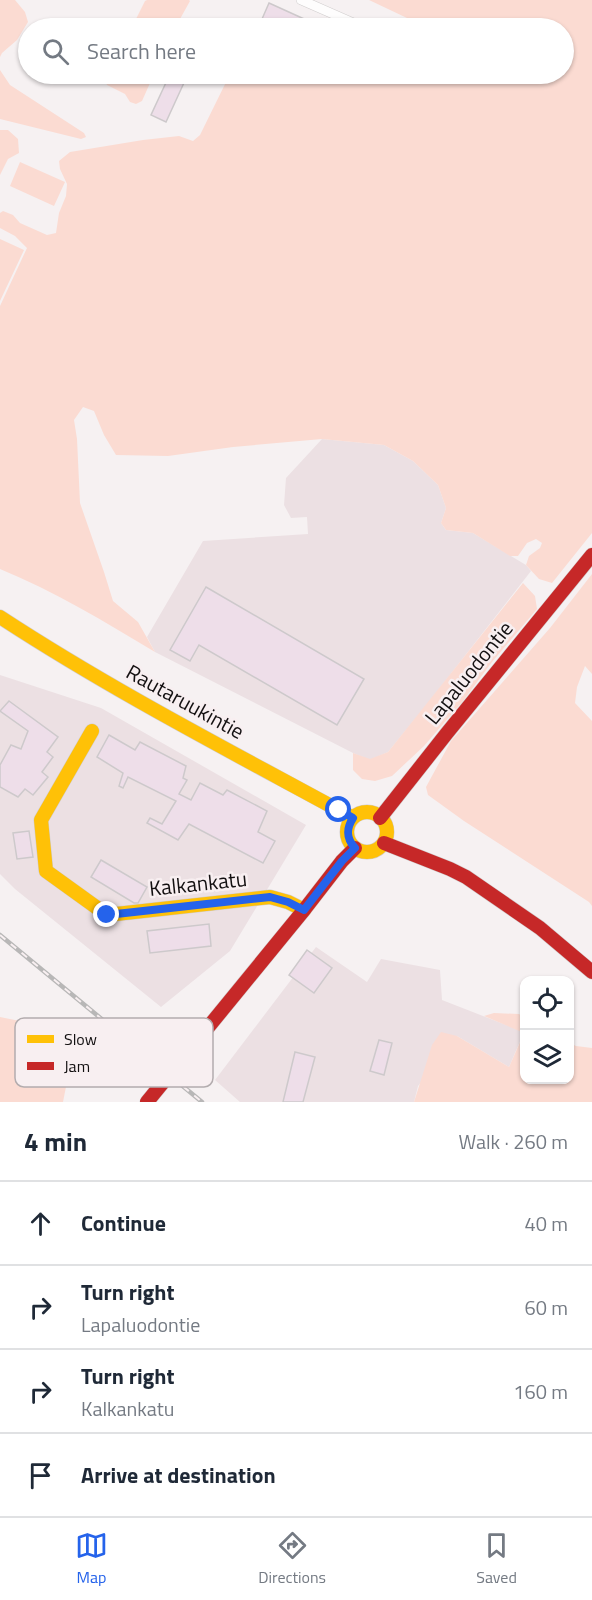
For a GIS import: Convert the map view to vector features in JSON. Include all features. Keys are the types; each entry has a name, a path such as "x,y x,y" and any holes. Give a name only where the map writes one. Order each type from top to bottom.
{"main road":[{"name":"Lapaluodontie","path":"380,818 592,555"},
{"name":"Rautaruukintie","path":"0,616 44,646 118,689 353,818"},
{"name":"Kalkankatu","path":"92,731 41,819 46,871 107,915 270,897 304,910"},
{"path":"369,812 380,818 386,830 384,843 367,852 355,848 347,830 353,818 369,812"},
{"path":"384,843 450,869 466,878 540,928 592,972"},
{"path":"213,1021 342,861 355,848"},
{"path":"147,1102 159,1087"}],"street":[{"path":"301,0 342,18"}],"shaded area":[{"path":"0,0 15,0 27,18 18,18 18,38 0,57"},
{"path":"369,0 592,0 592,533 552,583 539,579 526,565 529,556 540,548 542,543 536,539 527,543 518,556 510,556 473,533 446,530 441,523 446,508 438,485 413,461 384,445 322,439 233,447 168,456 116,455 94,411 83,407 74,420 80,503 113,601 138,622 155,652 60,597 0,569 0,306 27,248 15,236 0,228 0,213 3,211 13,215 20,223 47,235 56,233 67,184 59,161 70,152 143,140 179,136 193,141 200,135 225,84 574,84 574,18 407,18"},
{"path":"145,1 190,1 181,18 136,18"},
{"path":"0,70 10,85 84,133 86,137 81,139 0,119"},
{"path":"150,84 142,101 136,104 130,102 125,94 107,85"},
{"path":"0,130 8,130 18,139 19,153 8,159 0,175"},
{"path":"20,162 65,182 54,206 10,186"},
{"path":"0,239 24,250 0,301"},
{"path":"322,439 384,445 413,461 438,485 446,508 441,523 446,530 473,533 526,565 531,571 388,752 370,760 155,652 147,637 203,541 308,534 307,517 291,518 284,505 286,478"},
{"path":"592,574 592,674 585,666 577,687 575,703 592,721 592,906 464,821 428,795 426,787 451,741 550,628"},
{"path":"523,583 535,596 537,609 492,662 463,701 424,746 392,776 375,781 362,779 353,770 353,753 370,759 388,752"},
{"path":"0,675 101,708 306,825 230,951 161,1007 15,889 0,874"},
{"path":"316,947 367,982 381,959 440,970 442,1000 520,1030 520,1041 509,1067 457,1036 418,1086 414,1102 240,1102 215,1080"},
{"path":"494,1013 519,1014 520,1031 484,1016"},
{"path":"0,1017 15,1020 15,1087 66,1087 63,1102 0,1102"},
{"path":"441,1032 457,1036 509,1067 520,1042 520,1084 574,1084 574,1045 592,1048 592,1102 414,1102 432,1045"}],"building":[{"path":"269,3 302,18 262,18"},
{"path":"165,84 183,84 166,122 151,115"},
{"path":"206,587 364,679 337,725 199,645 190,661 170,650"},
{"path":"9,701 58,737 47,752 53,757 42,772 48,777 33,795 25,789 18,797 0,787 0,765 11,745 21,749 28,731 0,711"},
{"path":"109,735 135,750 140,742 186,766 183,778 187,780 179,794 191,800 200,783 223,795 227,790 267,811 258,832 275,841 263,863 189,824 178,840 147,823 150,818 162,824 176,801 128,777 123,788 119,786 123,773 97,757"},
{"path":"29,831 33,857 17,859 13,833"},
{"path":"101,860 147,887 138,903 134,903 91,877"},
{"path":"209,924 211,946 150,953 147,931"},
{"path":"307,950 332,968 314,993 289,975"},
{"path":"379,1040 392,1043 384,1075 370,1071"},
{"path":"295,1052 315,1057 303,1102 283,1102"}],"railway":[{"path":"0,935 100,1018"},
{"path":"184,1087 202,1102"}],"traffic: slow":[{"path":"0,617 130,696 353,818"},
{"path":"92,731 41,820 46,871 107,915 270,897 304,910"},
{"path":"367,812 381,818 387,832 381,846 367,852 353,846 347,832 353,818 367,812"}],"traffic: jam":[{"path":"380,818 592,555"},
{"path":"384,843 466,877 540,928 592,972"},
{"path":"213,1021 342,861 355,848"},
{"path":"147,1102 159,1087"}],"route":[{"path":"107,915 270,897 304,910 355,848 348,837 347,830 353,818 339,810"}]}
